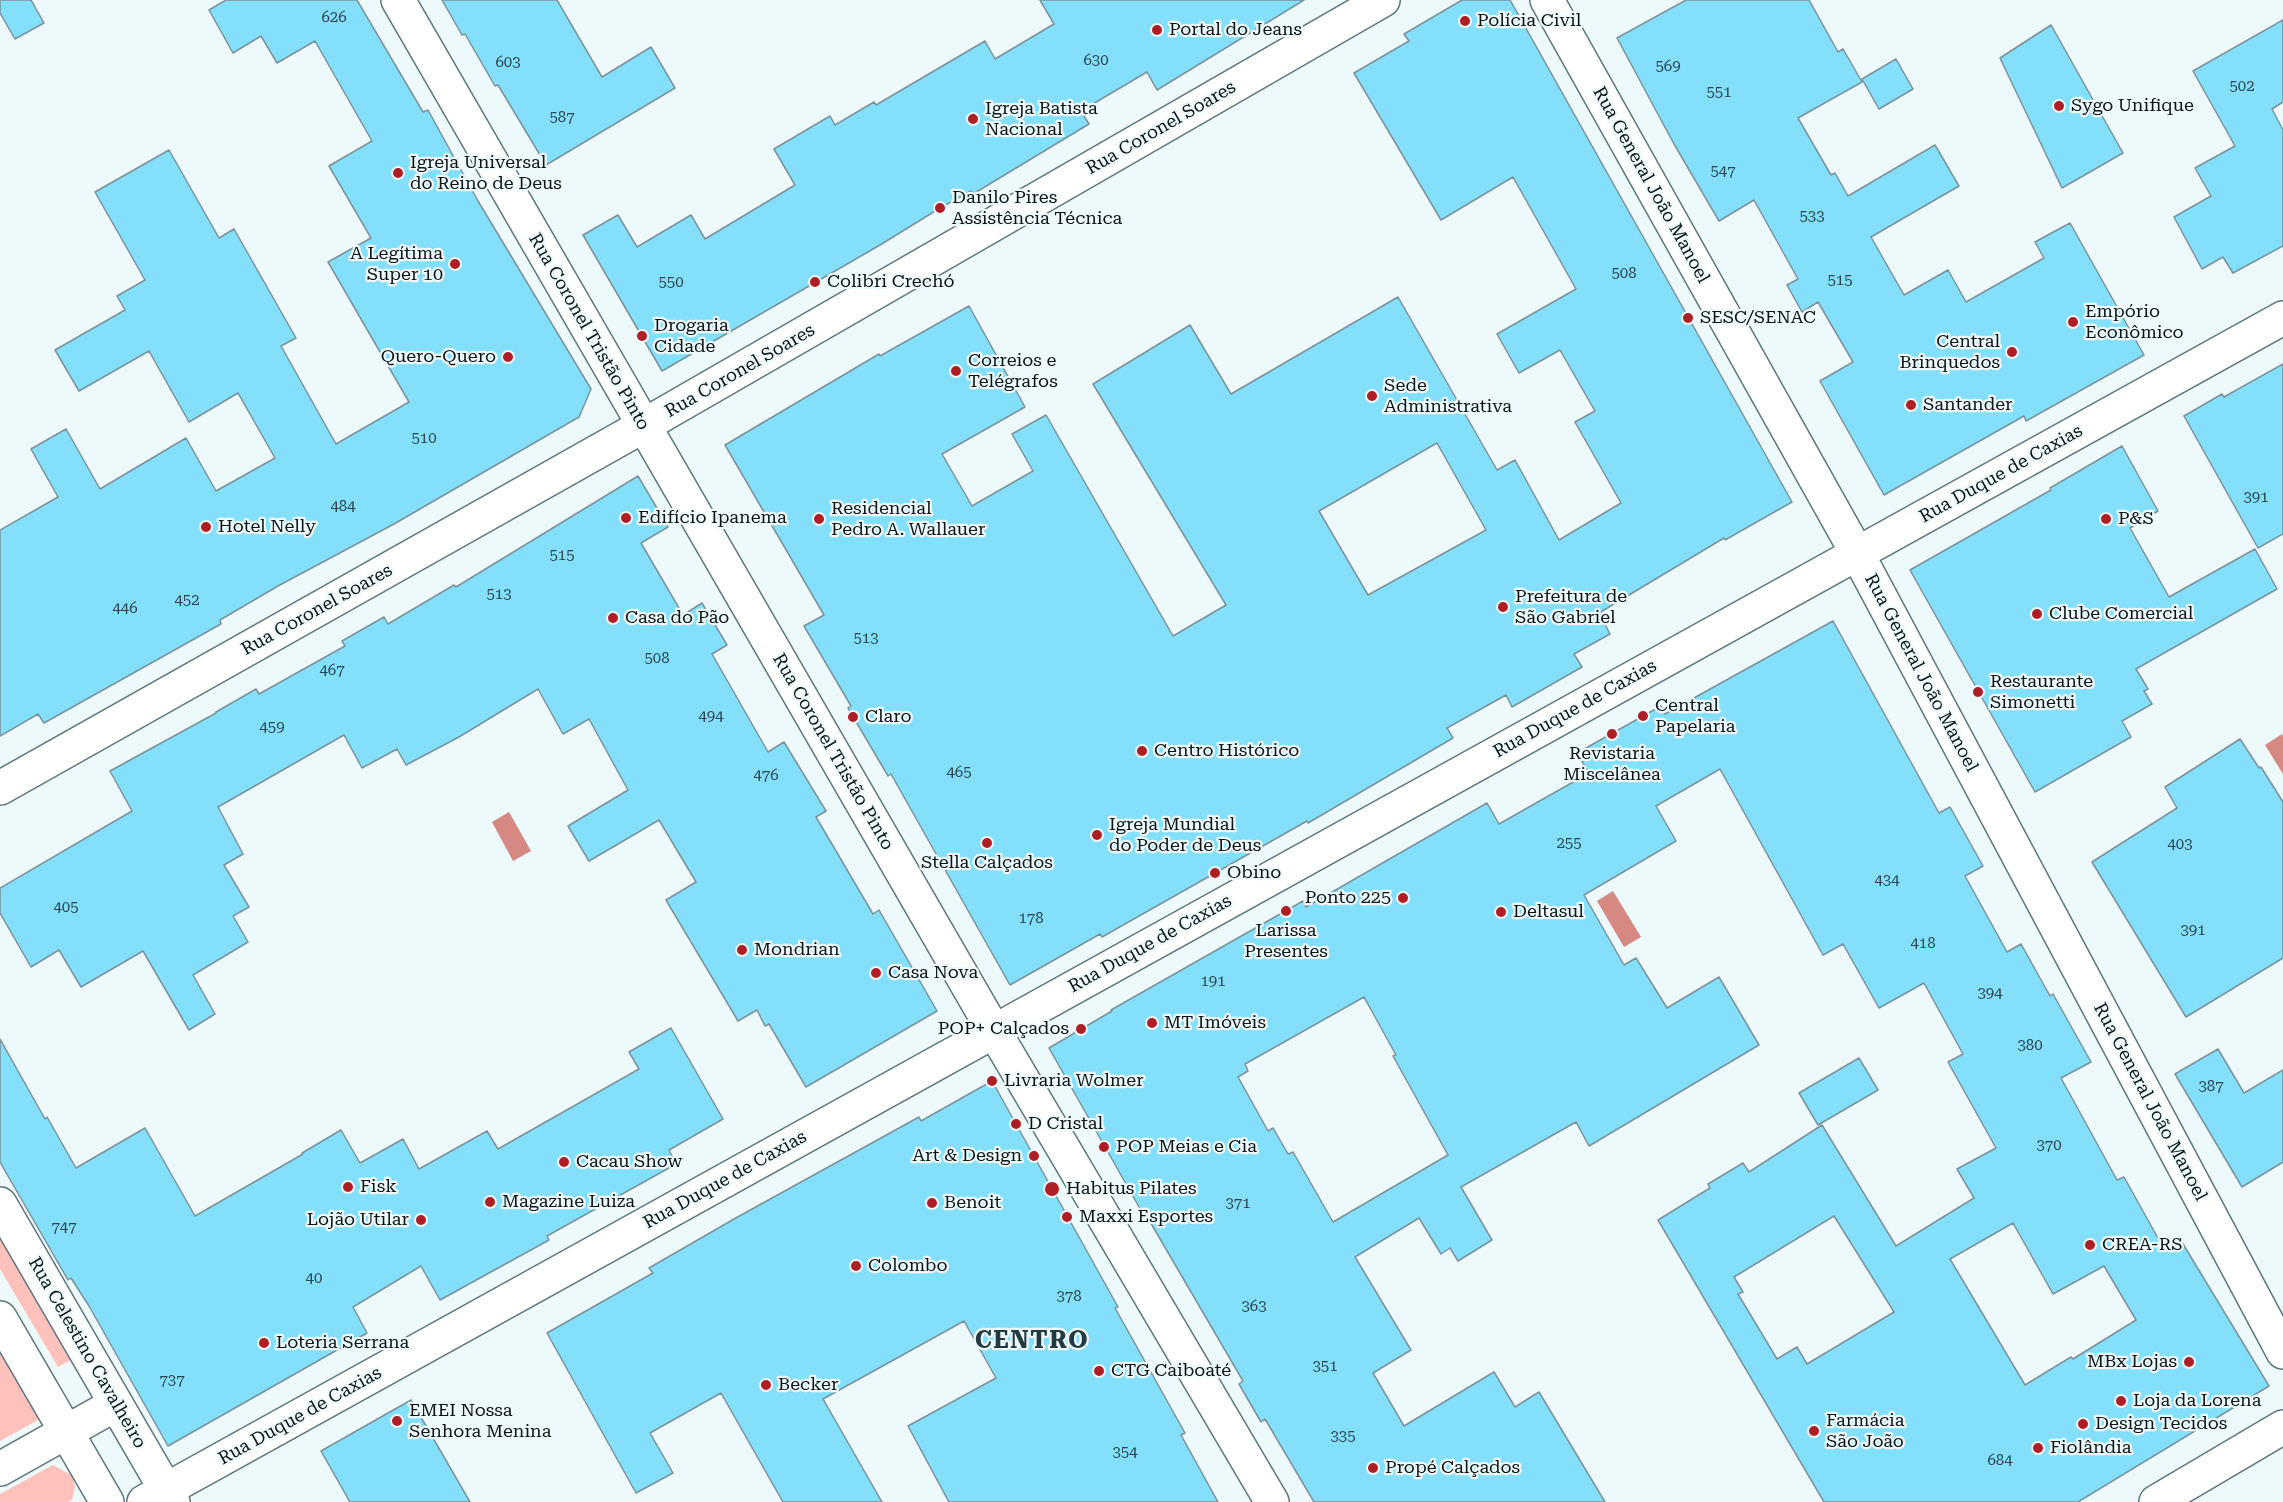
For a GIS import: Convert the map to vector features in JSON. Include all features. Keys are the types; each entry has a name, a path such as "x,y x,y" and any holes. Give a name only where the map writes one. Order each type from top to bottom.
{"street":[{"name":"Rua Coronel Tristão Pinto","path":"398,0 994,1031 1272,1502"},
{"name":"Rua Coronel Soares","path":"0,788 643,426 1383,0"},
{"name":"Rua General João Manoel","path":"1547,0 1857,553 2283,1352"},
{"name":"Rua Duque de Caxias","path":"161,1498 994,1031 2283,318"},
{"name":"Rua Celestino Cavalheiro","path":"0,1204 116,1404 161,1498"},
{"path":"0,1318 107,1502"},
{"path":"0,1469 116,1404"},
{"path":"2156,1502 2283,1427"}],"shaded area":[{"path":"2282,734 2283,737 2283,774 2265,745"},
{"path":"509,812 531,851 513,861 492,822"},
{"path":"1613,891 1641,937 1624,947 1597,901"},
{"path":"0,1239 71,1360 58,1367 0,1269"},
{"path":"0,1350 40,1419 0,1441"},
{"path":"53,1465 73,1476 75,1487 72,1500 67,1502 0,1502 0,1494"}],"building":[{"path":"0,0 31,0 44,23 15,39 0,13"},
{"path":"226,0 357,0 423,112 428,110 478,201 591,389 579,417 394,524 278,586 220,620 221,624 44,723 38,714 0,736 0,530 58,497 31,449 66,429 100,489 186,438 216,491 275,458 238,393 189,422 149,351 79,391 55,350 125,310 117,296 145,280 95,192 169,150 219,238 234,229 296,338 281,346 336,444 409,402 328,262 371,238 329,166 372,141 315,41 277,63 261,36 233,53 209,10"},
{"path":"442,0 557,0 602,77 651,47 675,88 546,165 498,85 495,86"},
{"path":"1040,0 1304,0 1157,90 1147,72 1081,111 1089,124 973,194 971,191 940,208 662,371 583,235 618,215 637,247 691,215 705,239 795,185 774,149 830,116 835,125 874,102 876,105 985,41 995,59 1054,24"},
{"path":"1462,0 1510,0 1792,502 1725,540 1724,538 1599,613 1610,634 1574,654 1582,667 1512,707 1506,695 1447,728 1453,738 1308,823 1307,821 1102,937 1100,934 1010,985 891,774 888,776 848,708 851,706 804,626 824,615 725,445 879,354 880,356 969,306 1025,407 942,454 972,506 1033,471 1012,434 1046,415 1173,636 1226,605 1093,384 1190,325 1231,394 1398,297 1497,470 1515,460 1559,540 1621,503 1575,422 1595,411 1560,350 1519,373 1497,334 1576,289 1513,177 1441,220 1354,73 1409,41 1404,34","holes":["1437,443 1486,530 1368,595 1319,511"]},
{"path":"1686,0 1809,0 1838,52 1843,49 1862,82 1798,118 1831,175 1835,173 1848,196 1935,145 1959,186 1871,237 1904,295 1948,270 1966,302 2044,258 2035,242 2070,223 2144,355 2026,421 2024,416 1884,495 1820,381 1853,362 1818,302 1802,312 1787,285 1798,279 1754,200 1719,221 1674,144 1617,38"},
{"path":"2283,20 2283,102 2272,109 2283,130 2283,246 2233,273 2223,257 2202,269 2174,217 2211,196 2195,168 2235,146 2193,71"},
{"name":"Sygo Unifique","path":"2051,25 2123,153 2062,188 2000,58"},
{"path":"1896,59 1913,89 1879,109 1862,79"},
{"path":"2283,364 2283,534 2258,548 2184,416 2222,394 2224,397"},
{"path":"2122,446 2158,511 2130,528 2169,597 2255,549 2277,589 2136,669 2148,689 2144,691 2152,704 2122,721 2131,737 2035,792 1910,570 2051,490 2050,488"},
{"path":"638,476 668,527 641,543 683,615 702,603 727,645 712,654 768,752 784,742 826,811 816,817 873,914 879,910 937,1011 806,1087 769,1024 765,1026 757,1010 738,1021 666,900 696,882 659,820 589,861 568,826 628,790 589,719 563,734 538,689 459,737 406,765 397,749 362,768 344,735 218,807 243,854 224,865 249,907 233,916 248,942 193,975 215,1014 189,1030 143,951 81,987 59,950 31,967 0,913 0,888 132,811 110,771 256,689 259,694 345,646 342,641 384,617 388,624 454,585 456,587"},
{"path":"1833,621 1939,813 1950,807 1983,866 1965,876 2007,952 2021,944 2050,996 2053,994 2091,1062 2061,1078 2117,1180 2124,1177 2164,1249 2180,1239 2269,1386 2078,1502 1824,1502 1658,1220 1710,1188 1708,1184 1743,1163 1749,1172 1822,1125 1896,1246 1974,1198 1957,1169 1996,1148 1948,1062 1963,1054 1924,983 1879,1008 1843,944 1823,955 1720,769 1656,806 1676,841 1584,895 1624,965 1636,958 1667,1008 1719,977 1759,1045 1589,1146 1576,1122 1461,1187 1492,1240 1458,1261 1450,1248 1441,1254 1419,1218 1355,1257 1411,1350 1373,1373 1404,1426 1494,1372 1515,1407 1539,1392 1605,1502 1314,1502 1265,1419 1261,1422 1239,1384 1243,1381 1149,1220 1147,1221 1049,1048 1111,1010 1303,901 1306,907 1487,803 1499,824 1589,773 1577,753 1661,706 1665,714","holes":["1364,997 1396,1055 1393,1056 1448,1155 1333,1222 1293,1152 1288,1154 1273,1128 1268,1131 1238,1077 1248,1071 1245,1064","1834,1216 1894,1312 1807,1364 1797,1347 1777,1359 1738,1294 1743,1292 1734,1277","2013,1223 2053,1294 2104,1266 2136,1320 2073,1359 2071,1357 2025,1385 1950,1259"]},
{"path":"2240,739 2283,802 2283,958 2186,1017 2092,862 2177,808 2165,787"},
{"path":"671,1028 723,1119 669,1150 676,1164 547,1236 549,1240 440,1300 421,1266 353,1307 367,1333 168,1446 89,1306 71,1278 68,1280 0,1162 0,1039 45,1119 47,1117 76,1168 145,1128 195,1216 341,1130 360,1163 403,1139 419,1169 487,1131 498,1149 639,1069 629,1052"},
{"path":"2218,1049 2244,1093 2283,1070 2283,1162 2242,1187 2175,1074"},
{"path":"1859,1058 1878,1090 1818,1125 1799,1093"},
{"path":"992,1081 1118,1307 1115,1308 1185,1433 1181,1435 1218,1502 949,1502 908,1426 996,1378 964,1321 823,1399 882,1502 783,1502 721,1393 650,1433 673,1473 636,1493 547,1333 653,1273 649,1268 734,1219 919,1117 921,1121"},
{"name":"EMEI Nossa Senhora Menina","path":"411,1400 470,1502 350,1502 321,1451"}],"place":[{"name":"Polícia Civil","path":"1465,21"},
{"name":"Portal do Jeans","path":"1157,30"},
{"name":"Sygo Unifique","path":"2059,106"},
{"name":"Igreja Batista Nacional","path":"973,119"},
{"name":"Igreja Universal do Reino de Deus","path":"398,173"},
{"name":"Danilo Pires Assistência Técnica","path":"940,208"},
{"name":"A Legítima Super 10","path":"455,264"},
{"name":"Colibri Crechó","path":"815,282"},
{"name":"SESC/SENAC","path":"1688,318"},
{"name":"Empório Econômico","path":"2073,322"},
{"name":"Drogaria Cidade","path":"642,336"},
{"name":"Central Brinquedos","path":"2012,352"},
{"name":"Quero-Quero","path":"508,357"},
{"name":"Correios e Telégrafos","path":"956,371"},
{"name":"Sede Administrativa","path":"1372,396"},
{"name":"Santander","path":"1911,405"},
{"name":"Edifício Ipanema","path":"626,518"},
{"name":"Residencial Pedro A. Wallauer","path":"819,519"},
{"name":"P&S","path":"2106,519"},
{"name":"Hotel Nelly","path":"206,527"},
{"name":"Prefeitura de São Gabriel","path":"1503,607"},
{"name":"Clube Comercial","path":"2037,614"},
{"name":"Casa do Pão","path":"613,618"},
{"name":"Restaurante Simonetti","path":"1978,692"},
{"name":"Central Papelaria","path":"1643,716"},
{"name":"Claro","path":"853,717"},
{"name":"Revistaria Miscelânea","path":"1612,734"},
{"name":"Centro Histórico","path":"1142,751"},
{"name":"Igreja Mundial do Poder de Deus","path":"1097,835"},
{"name":"Stella Calçados","path":"987,843"},
{"name":"Obino","path":"1215,873"},
{"name":"Ponto 225","path":"1403,898"},
{"name":"Larissa Presentes","path":"1286,911"},
{"name":"Deltasul","path":"1501,912"},
{"name":"Mondrian","path":"742,950"},
{"name":"Casa Nova","path":"876,973"},
{"name":"MT Imóveis","path":"1152,1023"},
{"name":"POP+ Calçados","path":"1081,1029"},
{"name":"Livraria Wolmer","path":"992,1081"},
{"name":"D Cristal","path":"1016,1124"},
{"name":"POP Meias e Cia","path":"1104,1147"},
{"name":"Art & Design","path":"1034,1156"},
{"name":"Cacau Show","path":"564,1162"},
{"name":"Fisk","path":"348,1187"},
{"name":"Habitus Pilates","path":"1052,1189"},
{"name":"Magazine Luiza","path":"490,1202"},
{"name":"Benoit","path":"932,1203"},
{"name":"Maxxi Esportes","path":"1067,1217"},
{"name":"Lojão Utilar","path":"421,1220"},
{"name":"CREA-RS","path":"2090,1245"},
{"name":"Colombo","path":"856,1266"},
{"name":"Loteria Serrana","path":"264,1343"},
{"name":"MBx Lojas","path":"2189,1362"},
{"name":"CTG Caiboaté","path":"1099,1371"},
{"name":"Becker","path":"766,1385"},
{"name":"Loja da Lorena","path":"2121,1401"},
{"name":"EMEI Nossa Senhora Menina","path":"397,1421"},
{"name":"Design Tecidos","path":"2083,1424"},
{"name":"Farmácia São João","path":"1814,1431"},
{"name":"Fiolândia","path":"2038,1448"},
{"name":"Propé Calçados","path":"1373,1468"}],"district":[{"name":"CENTRO","path":"1032,1341"}]}
